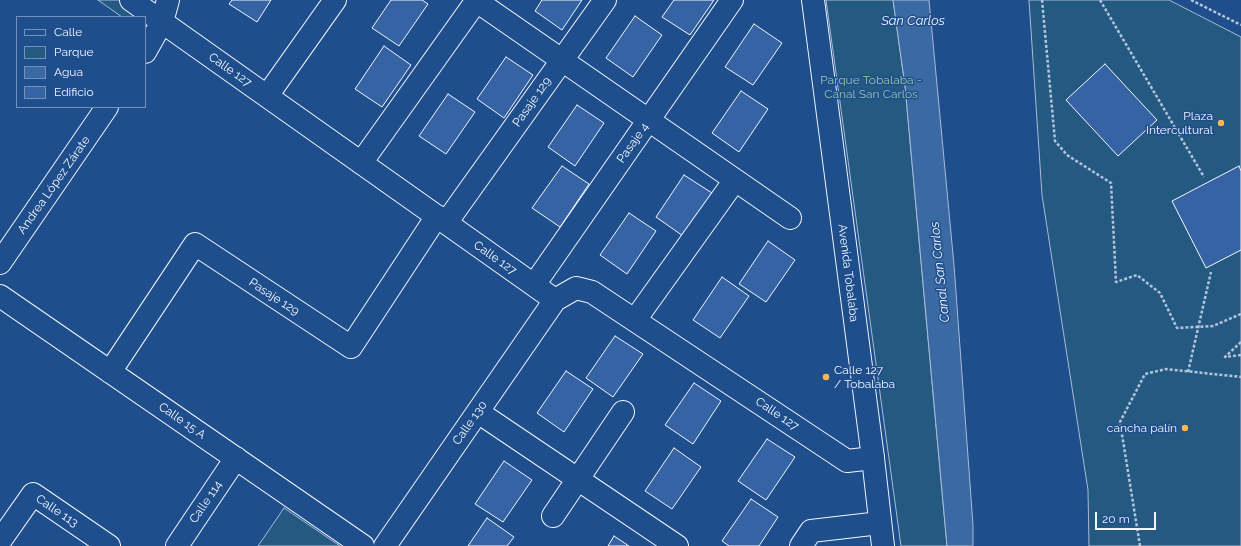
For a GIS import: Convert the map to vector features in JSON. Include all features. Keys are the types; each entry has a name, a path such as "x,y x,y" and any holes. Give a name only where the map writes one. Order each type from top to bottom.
{"street":[{"name":"Calle 127","path":"131,0 555,300 576,288 592,292 847,461 873,458"},
{"path":"146,50 162,22 168,0"},
{"path":"267,96 335,0"},
{"path":"361,163 476,0 790,218"},
{"name":"Pasaje 129","path":"110,372 195,244 351,347 442,220 605,0"},
{"name":"Pasaje 4","path":"534,285 732,0"},
{"name":"Avenida Tobalaba","path":"814,0 883,546"},
{"name":"Andrea López Zárate","path":"0,263 106,108"},
{"path":"635,320 734,180"},
{"name":"Calle 15 A","path":"0,296 363,546"},
{"name":"Calle 130","path":"385,546 555,300"},
{"path":"478,412 677,546"},
{"path":"553,516 623,412"},
{"name":"Calle 114","path":"177,546 236,458"},
{"name":"Calle 113","path":"0,541 33,494 109,546"},
{"path":"801,546 811,531 880,523"}],"path":[{"path":"1042,0 1055,141 1066,155 1112,183 1116,282 1137,275 1160,293 1177,328 1213,326 1241,314"},
{"path":"1100,0 1204,177"},
{"path":"1191,0 1241,25"},
{"path":"1188,372 1211,272"},
{"path":"1241,342 1225,357 1241,355"},
{"path":"1140,546 1120,422 1145,374 1166,369 1241,377"}],"green space":[{"path":"98,0 146,0 141,16 121,16"},
{"name":"Parque Tobalaba - Canal San Carlos","path":"826,0 893,0 905,86 947,546 901,546"},
{"path":"1029,0 1169,0 1241,37 1241,546 1089,546 1088,490 1042,195"},
{"path":"284,508 340,546 258,546"}],"water":[{"name":"San Carlos","path":"893,0 929,0 954,265 973,525 973,546 947,546 905,86"}],"building":[{"path":"232,0 271,0 257,22 229,4"},
{"path":"391,0 422,0 428,4 399,46 372,28"},
{"path":"542,0 582,0 562,30 535,11"},
{"path":"674,0 714,0 690,35 662,17"},
{"path":"635,16 662,35 633,77 606,58"},
{"path":"754,24 782,43 753,85 725,67"},
{"path":"384,46 411,65 382,107 355,89"},
{"path":"506,57 533,75 504,118 477,99"},
{"path":"1105,64 1157,120 1118,156 1066,100"},
{"path":"741,91 768,109 739,152 712,133"},
{"path":"448,94 475,112 446,154 419,136"},
{"path":"577,105 604,123 575,166 548,147"},
{"path":"562,166 589,184 560,227 532,208"},
{"path":"1239,166 1241,171 1241,250 1206,268 1172,201"},
{"path":"684,175 712,193 683,236 656,217"},
{"path":"629,213 656,231 627,274 600,255"},
{"path":"768,241 795,260 766,302 739,284"},
{"path":"722,277 749,296 720,338 693,320"},
{"path":"615,336 643,354 613,397 586,378"},
{"path":"566,371 593,389 564,432 537,413"},
{"path":"694,383 721,401 693,444 665,425"},
{"path":"767,439 795,457 766,500 738,481"},
{"path":"674,448 701,467 672,509 645,491"},
{"path":"504,461 532,480 503,522 475,504"},
{"path":"751,499 778,517 759,546 729,546 722,541"},
{"path":"487,518 514,537 507,546 468,546"},
{"path":"614,536 629,546 608,546"}],"place":[{"name":"Plaza Intercultural","path":"1221,123"},
{"name":"Calle 127 / Tobalaba","path":"826,377"},
{"name":"cancha palín","path":"1185,428"}],"water label":[{"name":"Canal San Carlos","path":"940,272"}]}
